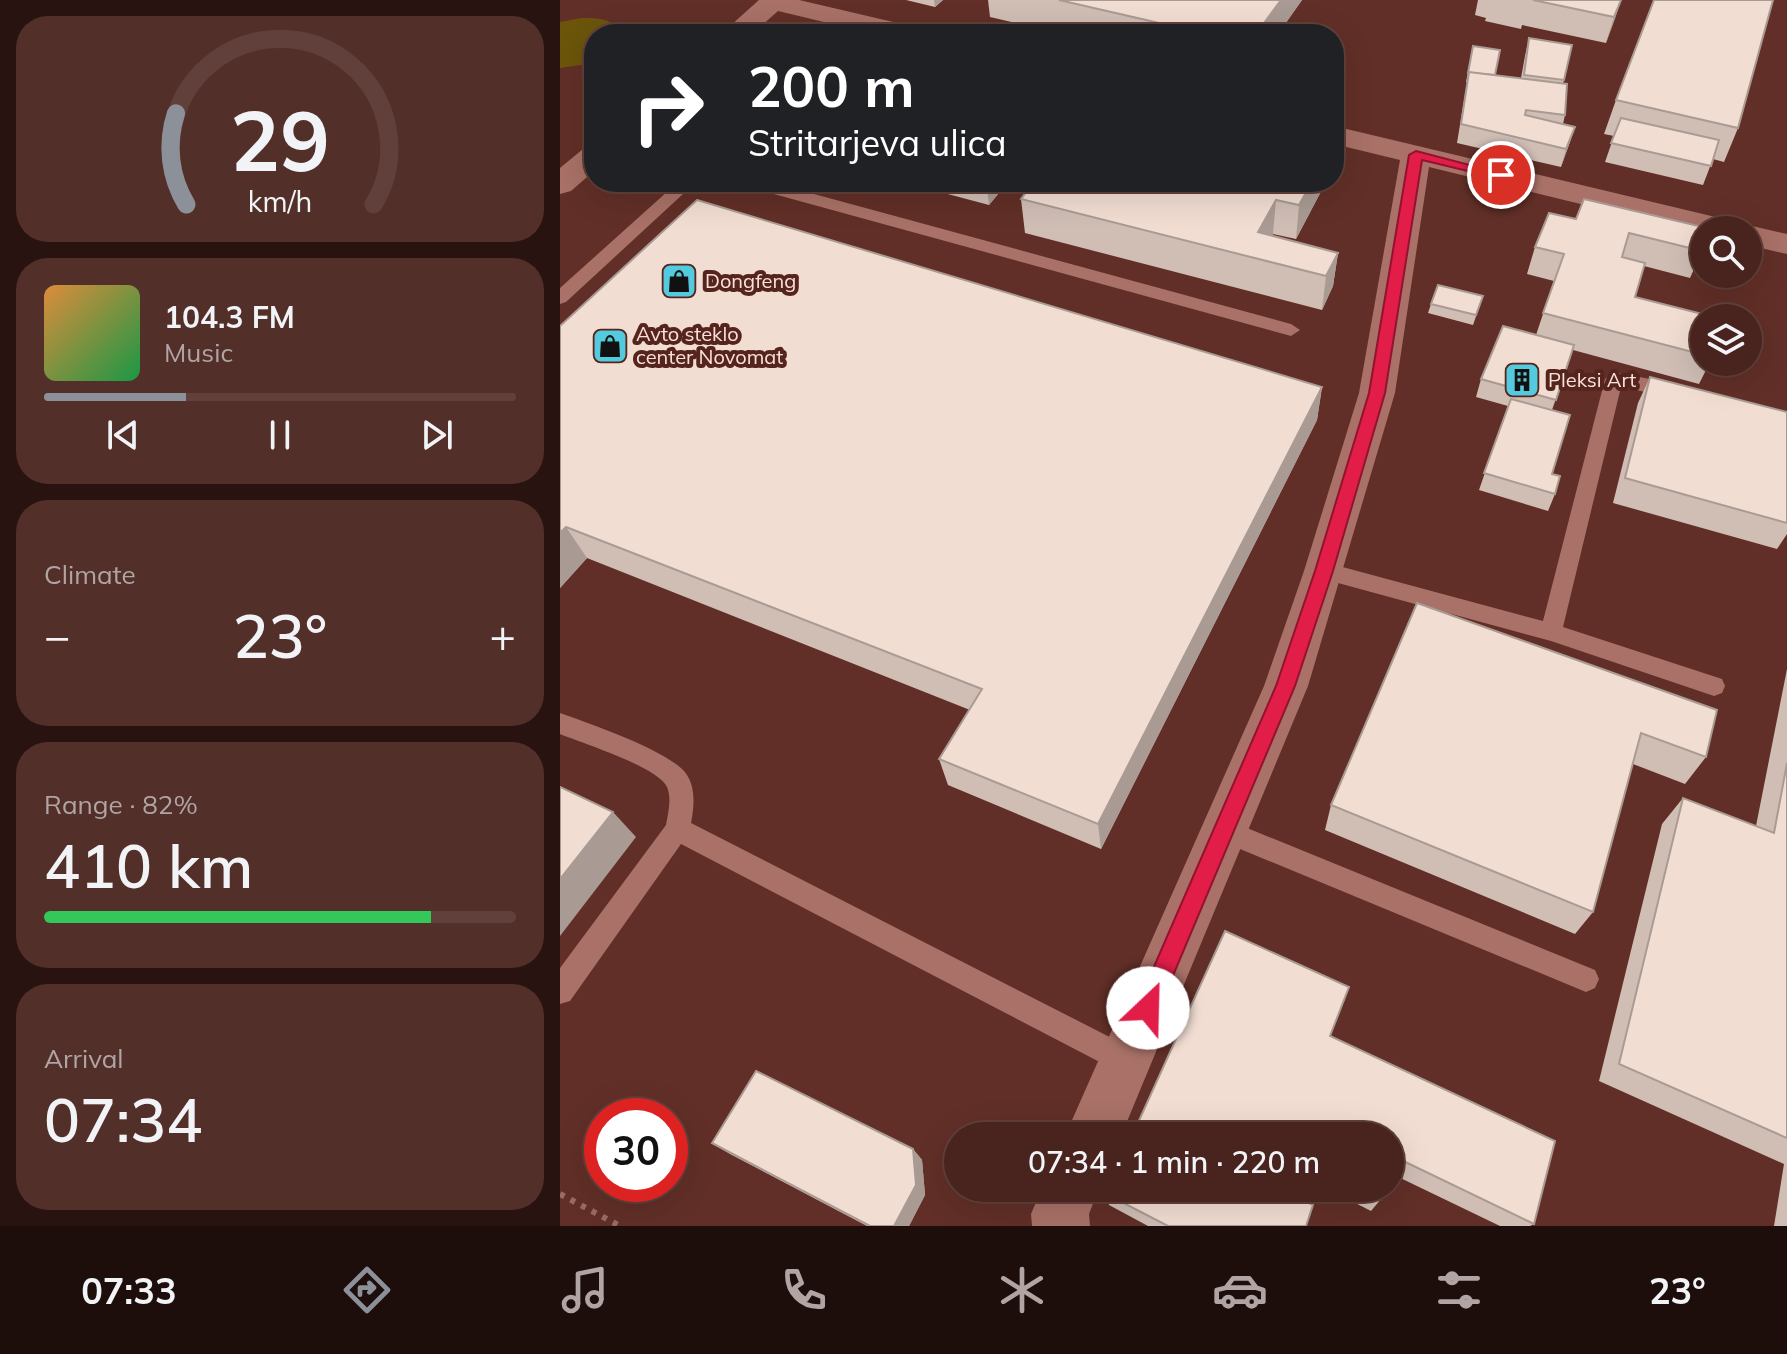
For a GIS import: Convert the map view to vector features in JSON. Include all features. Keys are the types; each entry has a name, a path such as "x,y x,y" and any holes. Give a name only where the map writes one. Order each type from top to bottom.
{"street":[{"path":"747,24 774,1 868,24"},
{"path":"1344,137 1690,221"},
{"path":"1099,1122 1286,686 1324,571 1377,393 1416,155"},
{"path":"560,184 584,164"},
{"path":"1762,238 1787,244"},
{"path":"1061,1226 1060,1214 1065,1202"}],"lane":[{"path":"564,290 677,192"},
{"path":"787,192 1291,330"},
{"path":"1551,632 1614,379 1693,394"},
{"path":"1324,571 1551,632 1714,686"},
{"path":"560,723 662,766 678,781 682,805 677,829 560,991"},
{"path":"677,829 1125,1060"},
{"path":"1225,831 1586,979"}],"path":[{"path":"560,1194 620,1226"}],"shaded area":[{"path":"581,18 613,24 584,24 584,64 560,68 560,22"}],"building":[{"path":"1059,0 1281,0 1263,24 1163,24"},
{"path":"1533,0 1621,0 1614,17"},
{"path":"1654,0 1773,0 1738,128 1616,100"},
{"path":"1529,38 1572,45 1564,80 1524,75"},
{"path":"1473,46 1500,50 1495,75 1468,73"},
{"path":"1469,72 1567,84 1565,115 1526,110 1525,115 1575,127 1566,149 1461,124"},
{"path":"1621,118 1719,140 1711,166 1611,143"},
{"path":"1026,192 1306,192 1299,205 1276,200 1258,232 1338,253 1326,276 1021,199"},
{"path":"1584,199 1690,224 1690,248 1629,233 1622,257 1645,263 1635,297 1690,311 1690,351 1543,313 1564,254 1535,247 1549,213 1576,219"},
{"path":"697,200 1322,387 1098,824 939,759 982,689 566,527 560,533 560,326"},
{"path":"1438,285 1483,296 1476,315 1431,304"},
{"name":"Pleksi Art","path":"1503,326 1574,345 1556,400 1481,379"},
{"path":"1650,377 1787,412 1787,523 1625,478"},
{"path":"1511,399 1570,415 1552,474 1560,476 1555,494 1484,473"},
{"path":"1417,603 1717,710 1706,757 1641,733 1593,912 1331,805"},
{"path":"1787,763 1787,1138 1619,1064 1683,798 1774,833"},
{"path":"560,787 613,812 560,879"},
{"path":"1225,931 1349,987 1330,1036 1555,1141 1534,1224 1404,1161 1404,1122 1138,1122"},
{"path":"756,1071 913,1149 916,1185 894,1226 870,1226 712,1143"},
{"path":"1122,1202 1307,1202 1313,1205 1306,1226 1168,1226"}],"place":[{"name":"Dongfeng","path":"679,281"},
{"name":"Avto steklo center Novomat","path":"610,346"},
{"name":"Pleksi Art","path":"1522,380"}],"route":[{"path":"1148,1008 1286,686 1324,571 1377,393 1416,155 1501,175"}]}
